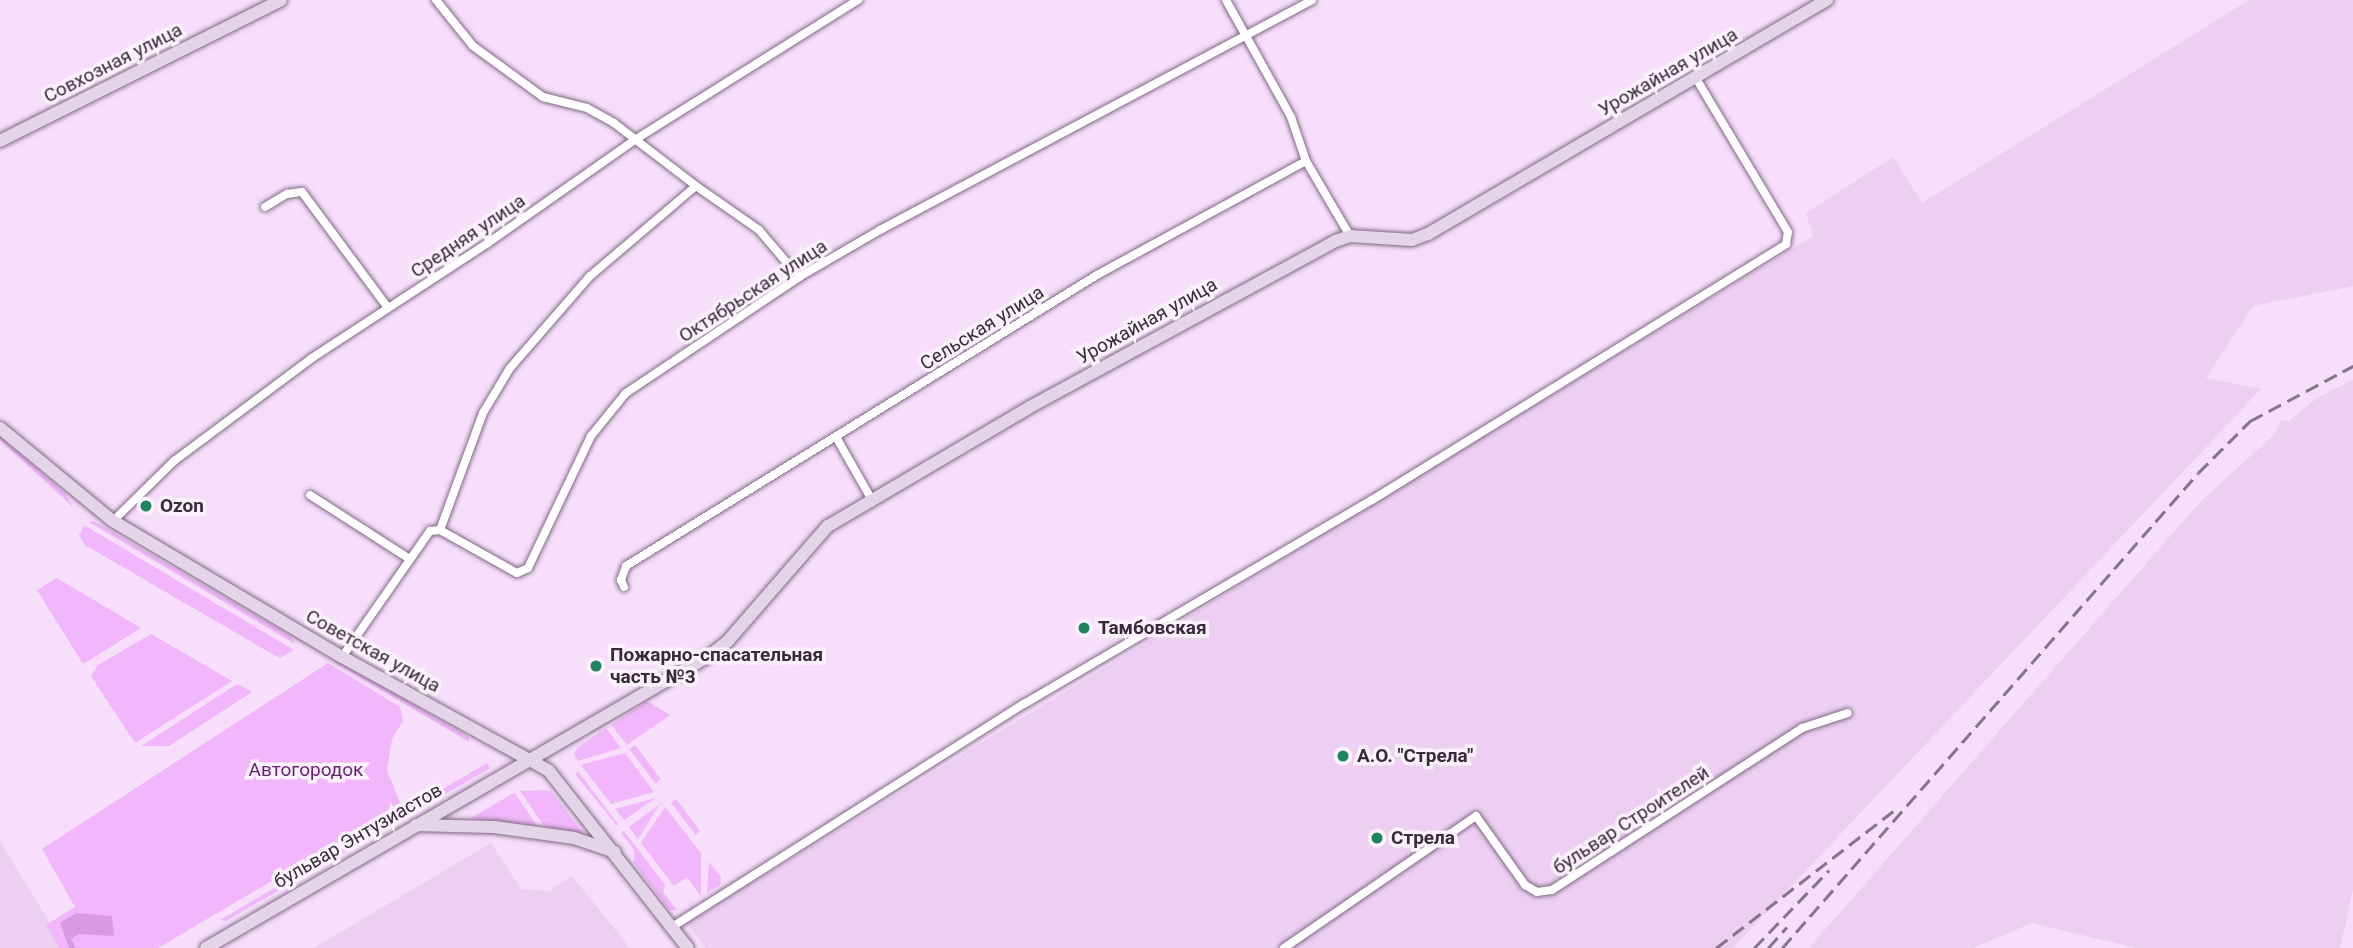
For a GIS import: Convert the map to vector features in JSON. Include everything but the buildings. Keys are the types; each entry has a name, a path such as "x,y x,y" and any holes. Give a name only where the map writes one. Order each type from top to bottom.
{"street":[{"name":"Совхозная улица","path":"0,141 281,0"},
{"path":"436,0 473,46 543,97 587,108 614,123 633,141 759,230 799,277"},
{"name":"Средняя улица","path":"113,521 174,461 388,308 633,141 858,0"},
{"path":"1226,0 1291,117 1306,161 1350,236"},
{"name":"Октябрьская улица","path":"440,530 517,573 528,568 572,472 607,413 626,394 799,277 1009,159 1312,0"},
{"name":"Урожайная улица","path":"532,760 709,656 736,632 813,539 872,500 1040,401 1350,236 1403,240 1428,234 1827,0"},
{"path":"671,927 1024,704 1372,500 1786,244 1788,232 1696,78"},
{"name":"Сельская улица","path":"624,587 621,580 626,566 1097,275 1306,161"},
{"path":"342,657 423,535 440,530 483,413 510,368 589,277 696,186"},
{"path":"265,207 287,194 302,192 388,308"},
{"name":"Советская улица","path":"0,428 113,521 342,657 532,760 559,780 688,948"},
{"path":"836,437 872,500"},
{"path":"310,495 408,558"},
{"name":"бульвар Строителей","path":"1284,948 1476,816 1525,885 1537,892 1552,890 1802,728 1848,713"},
{"name":"бульвар Энтузиастов","path":"206,948 412,826 532,760"},
{"path":"412,826 494,827 574,838 615,852"}],"shaded area":[{"path":"2249,0 2353,0 2353,286 2253,306 2206,378 2261,389 1733,948 706,948 686,923 1813,236 1806,213 1893,157 1922,203"},
{"path":"2353,380 2353,889 2340,948 2136,948 2032,923 1973,948 1809,948 2200,502 2275,434 2281,420 2289,421 2317,398"},
{"path":"0,841 65,948 0,948"},
{"path":"491,843 521,889 549,891 572,876 630,948 314,948"},
{"path":"76,913 112,916 114,936 79,934 71,939 76,948 69,948 60,923"}],"green space":[{"path":"0,436 65,493 73,507 0,440"},
{"path":"94,521 291,636 295,644 89,522"},
{"path":"84,525 294,650 280,658 85,545 79,535"},
{"path":"57,578 141,628 83,664 37,590"},
{"path":"151,634 232,681 135,743 91,676 98,665"},
{"path":"334,662 341,662 469,737 469,742"},
{"name":"Автогородок","path":"328,663 400,707 403,721 392,739 387,771 401,805 158,948 59,948 46,925 75,907 42,849"},
{"path":"237,684 252,692 169,746 141,746"},
{"path":"647,701 670,715 627,745 611,725"},
{"path":"606,728 621,748 578,761 574,753 578,747"},
{"path":"635,745 661,779 655,784 629,749"},
{"path":"625,753 654,792 611,804 581,765"},
{"path":"487,763 490,768 226,921 220,920"},
{"path":"578,771 618,824 617,826 575,774"},
{"path":"520,791 551,791 584,834 546,829"},
{"path":"514,793 537,826 471,818"},
{"path":"656,798 624,820 615,809"},
{"path":"676,799 700,831 696,835 671,803"},
{"path":"660,804 638,839 629,827"},
{"path":"665,807 701,853 701,897 687,877 674,886 641,843"},
{"path":"624,831 665,885 663,892 677,910 669,910 634,863 634,850 621,833"},
{"path":"709,862 721,877 720,885 707,893"}],"railway":[{"path":"1782,948 2198,473 2250,421 2353,366"},
{"path":"1716,948 1893,811"},
{"path":"1754,948 1829,870"},
{"path":"1768,948 1787,927"}],"place":[{"name":"Ozon","path":"146,506"},
{"name":"Тамбовская","path":"1084,628"},
{"name":"Пожарно-спасательная часть №3","path":"596,666"},
{"name":"А.О. \"Стрела\"","path":"1343,756"},
{"name":"Стрела","path":"1377,838"}]}
